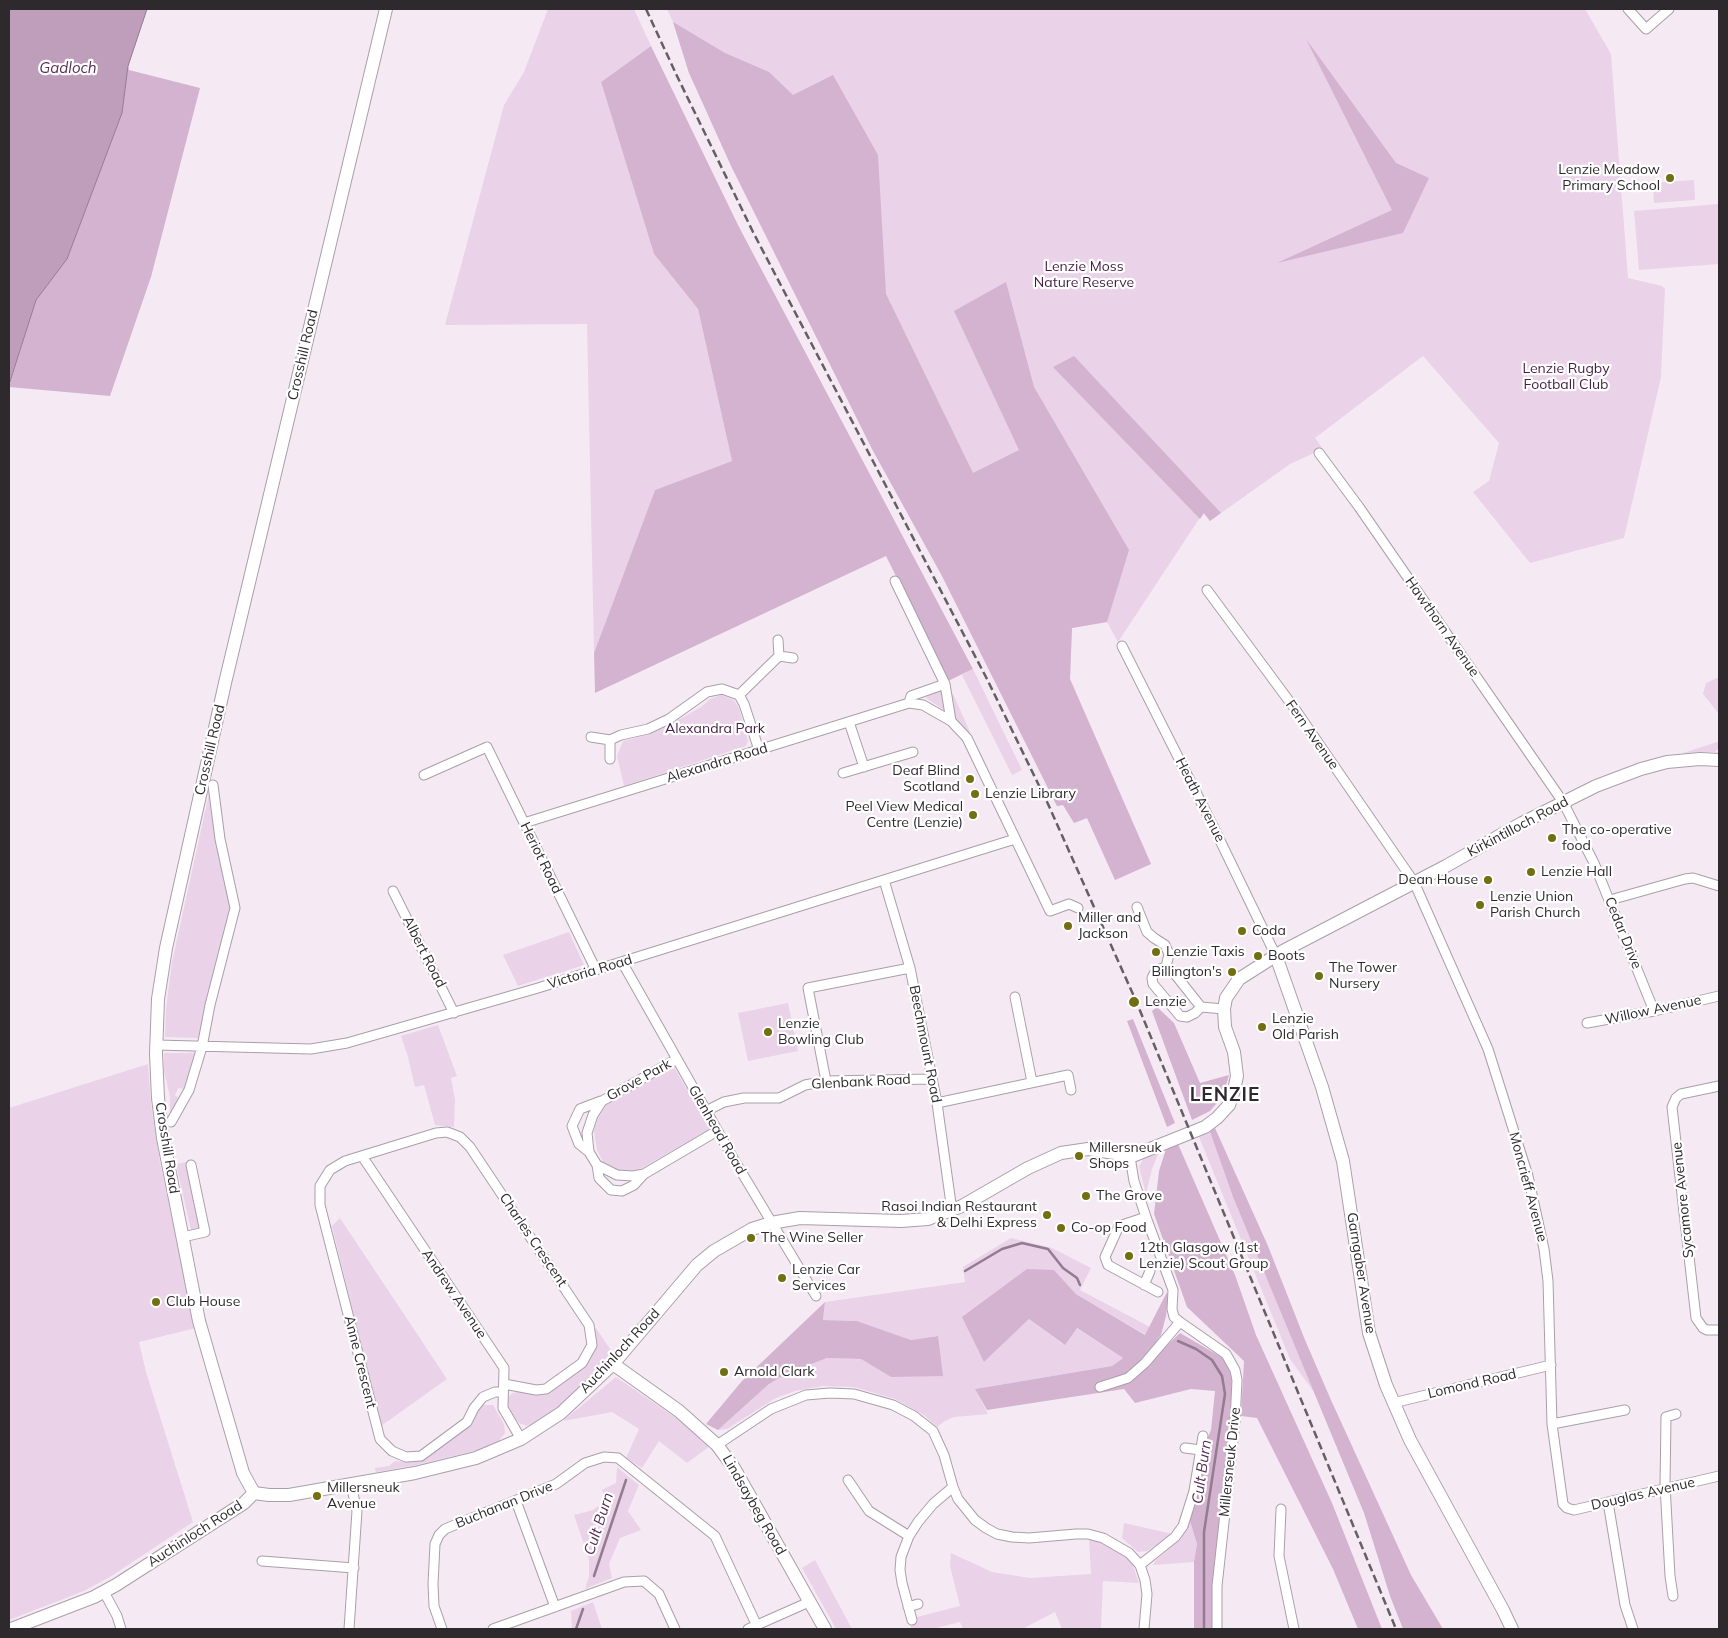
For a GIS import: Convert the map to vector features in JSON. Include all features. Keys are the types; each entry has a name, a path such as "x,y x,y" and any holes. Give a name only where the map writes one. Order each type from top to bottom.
{"main road":[{"name":"Crosshill Road","path":"254,1493 243,1473 199,1321 163,1138 158,1098 156,1045 158,999 166,948 258,542 386,9"},
{"name":"Kirkintilloch Road","path":"1224,1009 1226,998 1239,980 1276,956 1563,802 1596,786 1641,769 1667,762 1719,760"},
{"name":"Garngaber Avenue","path":"1276,956 1322,1086 1343,1161 1369,1333 1393,1403 1410,1440 1512,1629"},
{"path":"1130,1157 1205,1127 1229,1105 1237,1076 1234,1052 1225,1027 1224,1009"},
{"name":"Auchinloch Road","path":"11,1629 104,1592 244,1503 254,1493 289,1495 423,1471 476,1458 521,1439 561,1413 613,1364 697,1265 714,1251 752,1229 771,1223 800,1218 901,1221 928,1219 952,1211 1028,1168 1061,1153 1088,1149 1130,1157"},
{"name":"Lindsaybeg Road","path":"613,1364 679,1411 717,1445 734,1468 824,1629"}],"street":[{"path":"1628,9 1646,29 1669,9"},
{"name":"Hawthorn Avenue","path":"1320,452 1563,802"},
{"path":"896,581 945,684 951,721"},
{"name":"Fern Avenue","path":"1207,590 1295,710 1414,882"},
{"path":"739,695 779,656 778,640"},
{"name":"Heath Avenue","path":"1122,646 1276,956"},
{"path":"779,656 793,658"},
{"name":"Alexandra Road","path":"524,824 909,703 911,696 945,684"},
{"path":"591,737 610,740 648,728 670,719 707,692 722,689 739,695 744,704 759,750"},
{"path":"909,703 923,705 951,721 967,738 1014,839 1050,910 1069,904 1078,908"},
{"path":"849,722 864,767"},
{"path":"610,740 610,759"},
{"name":"Heriot Road","path":"424,776 487,747 596,970"},
{"path":"843,773 913,752"},
{"name":"Crosshill Road","path":"170,1122 189,1090 202,1046 210,1005 235,908 220,839 213,785"},
{"name":"Cedar Drive","path":"1563,802 1594,863 1654,1011"},
{"name":"Victoria Road","path":"156,1045 311,1049 347,1043 596,970 1014,839"},
{"path":"1610,900 1685,879 1693,878 1719,886"},
{"name":"Beechmount Road","path":"884,880 910,968 937,1104 952,1211"},
{"name":"Moncrieff Avenue","path":"1414,882 1488,1050 1528,1176 1544,1249 1548,1281 1552,1424 1560,1488 1563,1504 1567,1508"},
{"name":"Albert Road","path":"393,891 454,1013"},
{"path":"1137,907 1147,932 1165,945 1169,954 1166,967"},
{"name":"Glenhead Road","path":"622,962 717,1131 816,1296"},
{"path":"826,1081 808,988 910,968"},
{"path":"1201,1007 1187,1018 1180,1016 1153,984 1152,978 1154,974 1160,968 1170,968 1201,1007 1224,1009"},
{"name":"Willow Avenue","path":"1587,1023 1654,1011 1719,996"},
{"path":"1015,997 1032,1082"},
{"name":"Grove Park","path":"677,1059 602,1101 580,1109 572,1126 579,1144 589,1152 597,1165 600,1178 611,1190 622,1191 634,1185 644,1174 717,1131"},
{"path":"937,1104 1068,1075 1071,1090"},
{"name":"Glenbank Road","path":"706,1111 724,1102 744,1098 778,1098 805,1085 826,1081 932,1079"},
{"name":"Sycamore Avenue","path":"1719,1086 1682,1094 1676,1098 1672,1107 1696,1318 1703,1328 1719,1330"},
{"name":"Grove Park","path":"589,1152 587,1133 593,1115 602,1101"},
{"name":"Charles Crescent","path":"362,1156 436,1133 447,1132 460,1137 470,1147 589,1325 592,1345 582,1363 546,1389 503,1388"},
{"name":"Anne Crescent","path":"362,1156 345,1161 330,1170 320,1186 320,1205 380,1439 392,1451 406,1457 421,1456 467,1422 474,1408 483,1398 503,1388"},
{"name":"Andrew Avenue","path":"362,1156 504,1368 502,1408 521,1439"},
{"path":"1100,1387 1128,1378 1145,1364 1180,1322 1174,1317 1172,1309 1173,1290 1134,1181 1130,1157"},
{"path":"183,1237 205,1232 191,1165"},
{"name":"Grove Park","path":"597,1165 617,1175 633,1176 644,1174"},
{"path":"1146,1217 1119,1226 1105,1257 1108,1265 1158,1292"},
{"path":"1144,1284 1150,1271"},
{"name":"Millersneuk Drive","path":"1180,1322 1226,1354 1235,1370 1237,1380 1235,1422 1217,1586 1217,1629"},
{"name":"Lomond Road","path":"1393,1403 1551,1365"},
{"path":"717,1445 771,1409 796,1398 815,1394 854,1394 893,1405 914,1416 933,1431 941,1447 953,1487 966,1510 975,1520 997,1534 1012,1538 1088,1534 1114,1543 1129,1553 1140,1565 1147,1594 1144,1629"},
{"path":"1552,1424 1624,1410"},
{"path":"1674,1596 1670,1576 1664,1489 1666,1417 1676,1414"},
{"path":"1140,1565 1175,1538 1183,1526 1194,1491 1203,1436"},
{"path":"1185,1448 1201,1450"},
{"name":"Buchanan Drive","path":"442,1629 434,1606 433,1584 435,1544 439,1535 445,1529 556,1484 585,1463 604,1457 618,1458 715,1536 748,1602 757,1626"},
{"name":"Douglas Avenue","path":"1567,1508 1574,1510 1719,1476"},
{"path":"848,1480 869,1511 910,1536"},
{"path":"349,1629 357,1511 351,1485"},
{"path":"912,1620 900,1570 901,1556 918,1522 933,1504 953,1487"},
{"path":"516,1501 556,1607"},
{"path":"1608,1502 1625,1605 1633,1629"},
{"path":"1281,1509 1279,1556 1294,1629"},
{"path":"262,1561 354,1568"},
{"path":"493,1629 510,1626 624,1582 644,1581 659,1594 675,1629"},
{"path":"104,1592 117,1616 120,1629"},
{"path":"748,1629 809,1602"},
{"path":"908,1607 918,1604"}],"green space":[{"path":"548,9 634,9 651,46 601,82 654,254 698,309 732,461 655,490 594,653 587,324 445,325 504,105 524,72"},
{"name":"Lenzie Moss Nature Reserve","path":"667,9 1585,9 1611,54 1628,278 1662,286 1665,289 1661,377 1624,538 1530,563 1473,492 1489,481 1499,443 1423,356 1315,438 1323,449 1290,464 1210,521 1203,513 1118,642 1107,622 1072,628 1070,679 1151,864 1115,880 1087,818 1074,823 1063,805 1057,806 942,576 872,449 689,73"},
{"path":"1694,180 1695,200 1654,203 1653,183"},
{"path":"1719,204 1719,264 1639,270 1634,211"},
{"path":"973,669 1022,770 1012,775 962,675"},
{"path":"1719,677 1719,714 1703,694 1706,683"},
{"path":"944,689 947,712 926,698 926,694"},
{"path":"953,694 969,733 955,719 950,696"},
{"name":"Alexandra Park","path":"721,695 734,700 739,708 748,741 746,746 624,786 617,756 623,741 651,734 701,707 710,699"},
{"path":"1719,743 1719,748 1715,752 1683,753"},
{"path":"210,789 232,908 198,1038 165,1037 166,1008 172,962"},
{"path":"569,932 584,965 518,986 503,955"},
{"name":"Lenzie Bowling Club","path":"788,1003 798,1051 748,1061 738,1013"},
{"path":"438,1025 457,1076 451,1078 455,1100 454,1127 435,1125 424,1085 415,1087 401,1036"},
{"path":"164,1053 195,1053 185,1089 178,1088 175,1095 180,1099 170,1116 170,1097 164,1071"},
{"path":"148,1064 151,1104 160,1163 196,1328 139,1342 146,1372 193,1522 110,1577 84,1591 9,1620 9,1108"},
{"path":"674,1067 710,1129 634,1171 618,1170 604,1164 597,1150 594,1131 598,1118 607,1104"},
{"path":"1210,1132 1233,1197 1314,1392 1290,1359 1199,1137"},
{"path":"1159,1152 1152,1169 1146,1194 1139,1167 1143,1159"},
{"path":"187,1162 201,1228 191,1230 176,1164"},
{"path":"340,1218 447,1379 381,1426 332,1226"},
{"path":"1011,1238 1052,1248 1091,1268 1080,1290 1150,1327 1146,1335 1076,1294 1054,1270 984,1362 1029,1319 1064,1345 1076,1328 1123,1358 1112,1366 975,1389 988,1414 954,1417 937,1427 924,1415 895,1399 854,1387 823,1386 795,1391 776,1398 727,1429 718,1430 769,1384 786,1374 827,1358 861,1359 891,1377 937,1336 911,1340 857,1321 823,1320 825,1302 965,1282 963,1267"},
{"path":"596,1328 612,1352 565,1402 535,1424 527,1426 519,1423 508,1408 506,1401 511,1394 519,1391 536,1393 585,1364"},
{"path":"616,1377 688,1426 710,1446 687,1463 659,1441 642,1468 626,1458 639,1429 612,1412 563,1421"},
{"path":"481,1405 493,1405 504,1424 505,1433 498,1442 486,1448 416,1465 376,1472 375,1468 389,1466 395,1461 406,1462 425,1458"},
{"path":"617,1467 639,1485 628,1511 641,1530 620,1538 609,1564 612,1578 585,1589 589,1576 589,1559 574,1515 593,1510 607,1500 602,1490 616,1483"},
{"path":"1190,1521 1197,1544 1194,1562 1153,1565 1156,1560 1180,1540"},
{"path":"1124,1523 1173,1534 1147,1551 1138,1552 1122,1538"},
{"path":"1089,1539 1113,1546 1132,1563 1139,1583 1103,1581 1101,1629 1062,1629 1055,1612 1022,1629 963,1629 960,1622 932,1629 911,1629 910,1624 918,1622 917,1617 960,1606 950,1566 951,1553 992,1572 1030,1578 1091,1574"},
{"path":"815,1560 852,1629 836,1629 802,1568"},
{"path":"593,1602 602,1629 572,1629 571,1611"}],"shaded area":[{"path":"673,22 725,53 769,72 793,95 833,75 878,155 886,294 973,473 1019,450 954,311 1006,282 1034,387 1129,550 1107,622 1072,628 1070,679 1151,864 1115,880 1087,818 1074,823 1063,805 1057,806 942,576 872,449 731,166 689,73"},
{"path":"1306,39 1396,163 1429,178 1403,233 1277,263 1392,210"},
{"path":"651,46 739,227 973,669 948,681 886,556 595,693 594,653 655,490 732,461 698,309 654,254 601,82"},
{"path":"128,66 129,70 200,88 151,277 110,396 9,387 36,300 67,259 122,113"},
{"path":"1074,356 1221,513 1210,521 1204,513 1200,519 1053,367"},
{"path":"1157,1007 1174,1023 1200,1083 1229,1075 1223,1096 1210,1111 1192,1120 1152,1011"},
{"path":"1133,1019 1175,1123 1167,1127 1127,1021"},
{"path":"1215,1128 1268,1246 1331,1400 1411,1575 1443,1629 1403,1629 1390,1596 1364,1513 1233,1197 1210,1132"},
{"path":"1178,1144 1235,1275 1256,1335 1332,1503 1382,1629 1358,1629 1333,1569 1257,1418 1241,1416 1244,1361 1187,1307 1154,1214 1159,1171 1166,1149"},
{"path":"1027,1269 1054,1270 1076,1294 1145,1335 1167,1292 1166,1316 1161,1335 1156,1342 1163,1349 1180,1333 1223,1358 1232,1376 1230,1421 1213,1586 1213,1629 1194,1629 1194,1562 1197,1544 1190,1521 1199,1490 1208,1437 1211,1430 1215,1391 1191,1389 1135,1403 1124,1389 987,1410 975,1389 1112,1366 1123,1358 1077,1328 1065,1345 1029,1319 984,1362 962,1317"},
{"path":"825,1302 823,1320 857,1321 911,1340 938,1336 943,1376 891,1377 861,1359 827,1358 786,1374 769,1384 718,1430 706,1424 742,1381"}],"water":[{"name":"Gadloch","path":"9,9 147,9 128,66 122,113 67,259 36,300 9,385"}],"waterway":[{"name":"Cult Burn","path":"965,1271 1002,1249 1022,1243 1048,1249 1063,1268 1077,1278 1080,1285"},
{"name":"Cult Burn","path":"1178,1341 1196,1349 1212,1360 1222,1376 1225,1394 1204,1532 1204,1629"},
{"name":"Cult Burn","path":"594,1576 626,1480"},
{"name":"Cult Burn","path":"576,1629 583,1609"}],"railway":[{"path":"646,9 753,232 987,679 1048,804 1136,1001 1396,1629"}],"place":[{"name":"Lenzie Meadow Primary School","path":"1670,178"},
{"name":"Deaf Blind Scotland","path":"970,779"},
{"name":"Lenzie Library","path":"975,794"},
{"name":"Peel View Medical Centre (Lenzie)","path":"973,815"},
{"name":"The co-operative food","path":"1552,838"},
{"name":"Lenzie Hall","path":"1531,872"},
{"name":"Dean House","path":"1488,880"},
{"name":"Lenzie Union Parish Church","path":"1480,905"},
{"name":"Miller and Jackson","path":"1068,926"},
{"name":"Coda","path":"1242,931"},
{"name":"Lenzie Taxis","path":"1156,952"},
{"name":"Boots","path":"1258,956"},
{"name":"Billington's","path":"1232,972"},
{"name":"The Tower Nursery","path":"1319,976"},
{"name":"Lenzie","path":"1134,1002"},
{"name":"Lenzie Old Parish","path":"1262,1027"},
{"name":"Lenzie Bowling Club","path":"768,1032"},
{"name":"Millersneuk Shops","path":"1079,1156"},
{"name":"The Grove","path":"1086,1196"},
{"name":"Rasoi Indian Restaurant & Delhi Express","path":"1047,1215"},
{"name":"Co-op Food","path":"1061,1228"},
{"name":"The Wine Seller","path":"751,1238"},
{"name":"12th Glasgow (1st Lenzie) Scout Group","path":"1129,1256"},
{"name":"Lenzie Car Services","path":"782,1278"},
{"name":"Club House","path":"156,1302"},
{"name":"Arnold Clark","path":"724,1372"},
{"name":"Millersneuk Avenue","path":"317,1496"}],"district":[{"name":"LENZIE","path":"1225,1095"}],"park label":[{"name":"Lenzie Rugby Football Club","path":"1566,378"}]}
